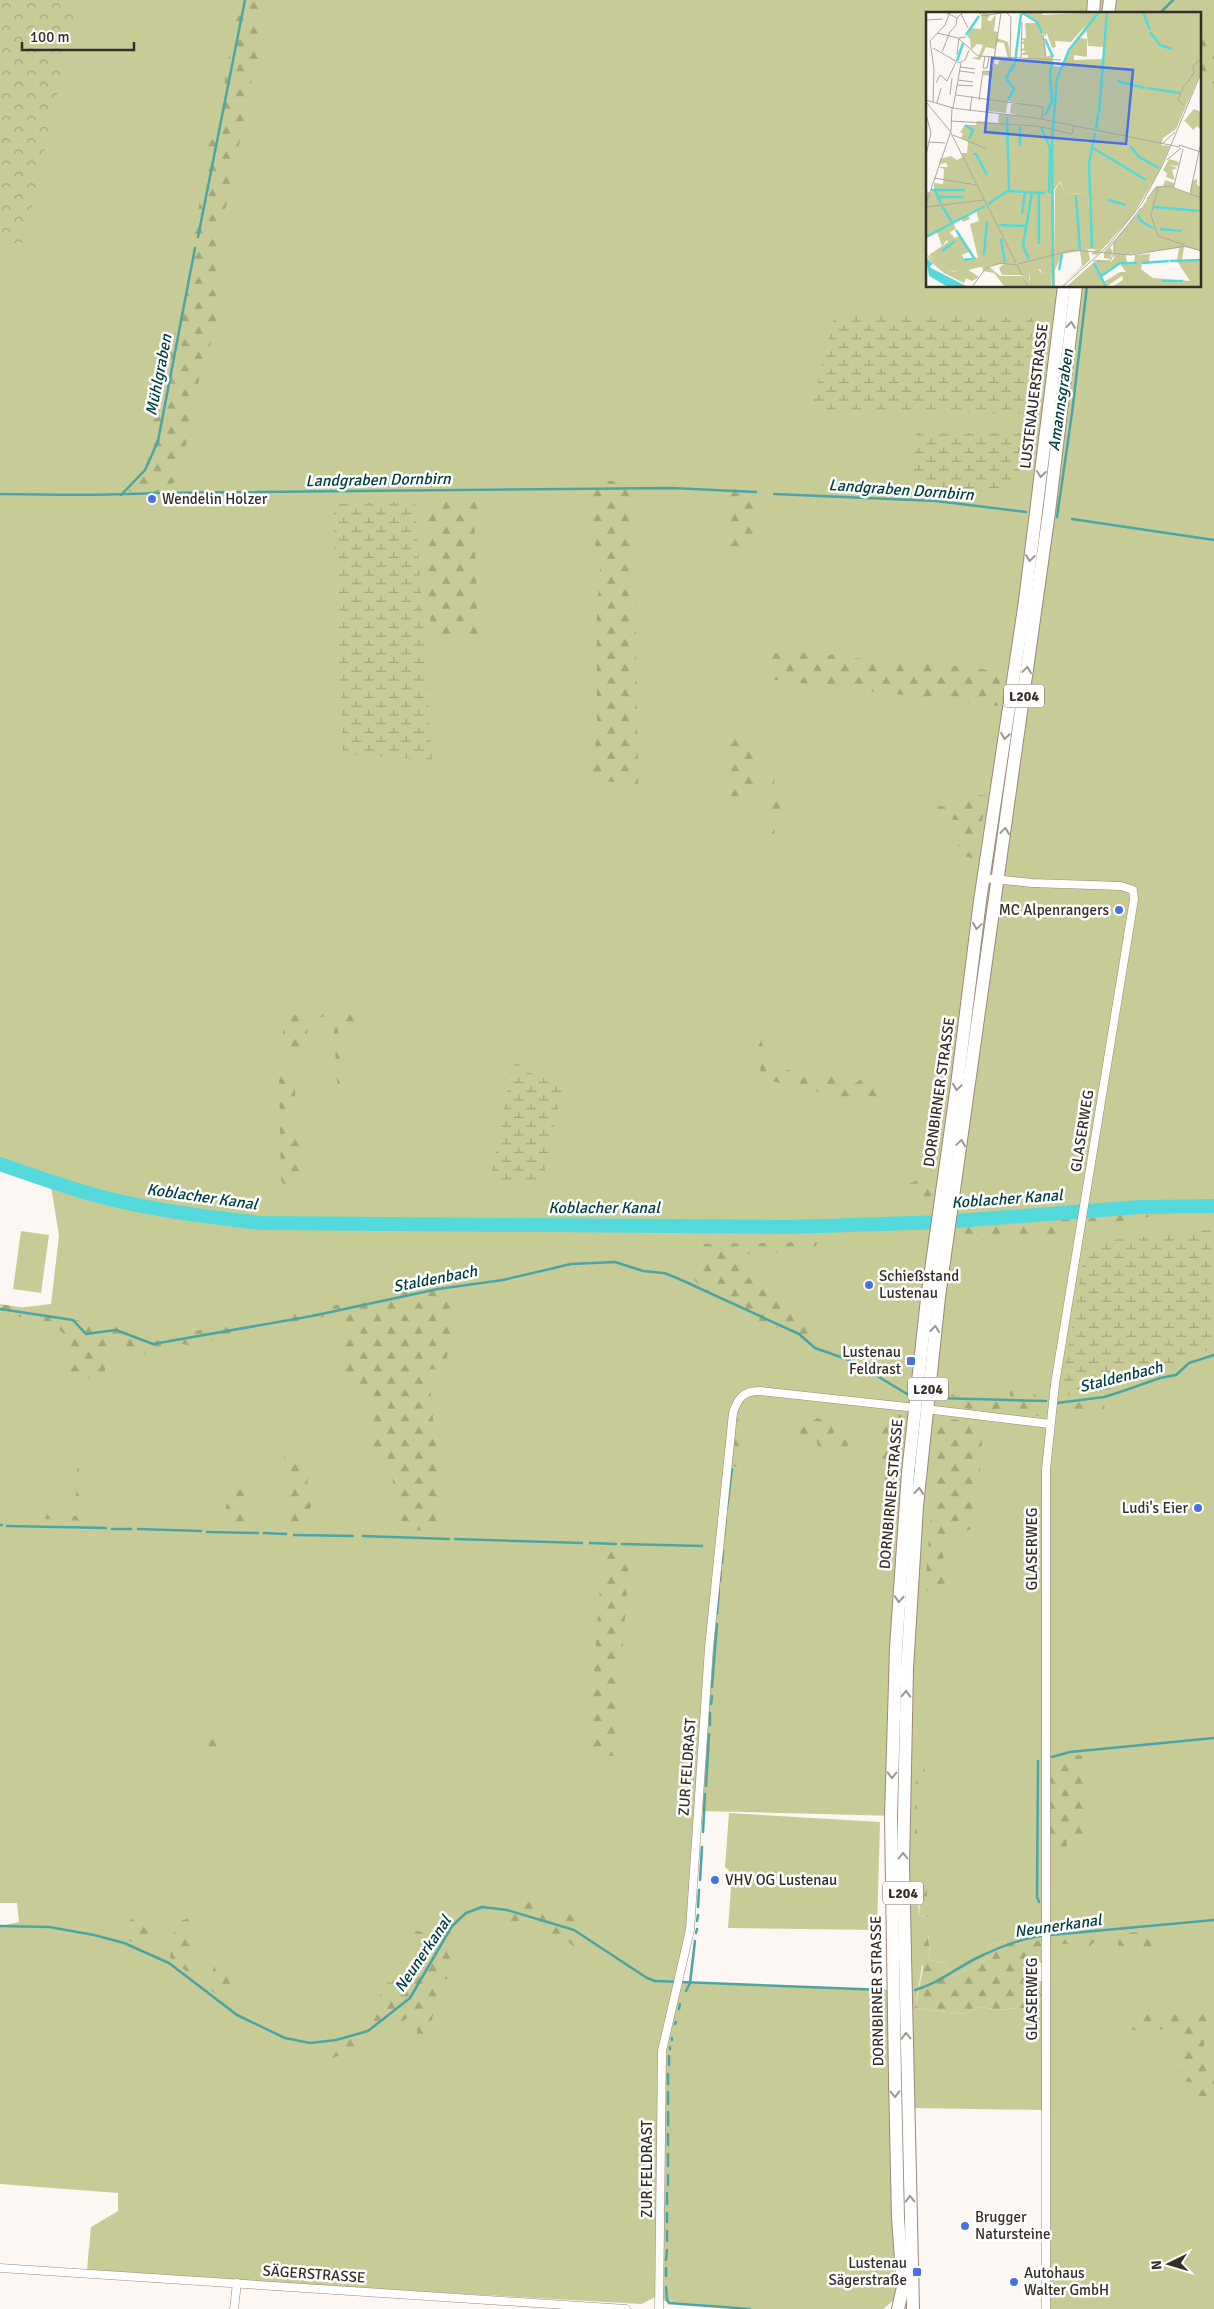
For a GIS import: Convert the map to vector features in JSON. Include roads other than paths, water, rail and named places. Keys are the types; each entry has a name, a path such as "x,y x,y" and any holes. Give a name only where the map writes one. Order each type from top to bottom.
{"main road":[{"name":"LUSTENAUERSTRASSE","path":"1043,511 1064,288"},
{"name":"LUSTENAUERSTRASSE","path":"1043,511 1076,288"},
{"name":"DORNBIRNER STRASSE","path":"948,1192 984,878 1014,678 1043,511"},
{"name":"DORNBIRNER STRASSE","path":"898,2309 903,2287 898,2218 891,1878 896,1648 913,1420 998,880 1043,511"},
{"name":"DORNBIRNER STRASSE","path":"913,2309 903,1914 905,1713 917,1506 941,1241"}],"street":[{"path":"984,878 998,880"},
{"name":"GLASERWEG","path":"998,880 1040,884 1121,886 1133,890 1133,905 1050,1424 1046,1478 1046,2309"},
{"name":"ZUR FELDRAST","path":"660,2309 661,2063 668,2021 681,1978 690,1930 716,1572 733,1413 737,1400 750,1391 907,1407"},
{"path":"934,1410 1050,1424"},
{"name":"SÄGERSTRASSE","path":"0,2268 236,2283 538,2306 626,2309"},
{"path":"234,2309 236,2283"}],"waterway":[{"name":"Mühlgraben","path":"198,237 245,0"},
{"name":"Amannsgraben","path":"1161,12 1173,0"},
{"name":"Mühlgraben","path":"121,495 145,470 158,441 195,248"},
{"name":"Amannsgraben","path":"1057,517 1087,288"},
{"name":"Landgraben Dornbirn","path":"0,494 97,495 672,488 756,492"},
{"name":"Landgraben Dornbirn","path":"774,494 936,501 1026,512"},
{"name":"Landgraben Dornbirn","path":"1072,519 1214,540"},
{"name":"Koblacher Kanal","path":"0,1164 79,1191 125,1203 261,1223 789,1227 944,1222 1140,1207 1214,1206"},
{"name":"Staldenbach","path":"0,1309 73,1320 86,1334 116,1330 153,1344 312,1316 438,1289 503,1280 571,1264 615,1262 643,1271 664,1273 677,1278 799,1334 815,1348 849,1360 863,1369"},
{"name":"Staldenbach","path":"1057,1403 1104,1397 1160,1378 1176,1375 1189,1363 1214,1355"},
{"name":"Staldenbach","path":"874,1374 907,1394"},
{"name":"Staldenbach","path":"937,1398 1046,1401"},
{"path":"727,1508 732,1469"},
{"path":"724,1537 726,1516"},
{"path":"7,1526 106,1528"},
{"path":"112,1529 131,1529"},
{"path":"138,1529 201,1531"},
{"path":"207,1532 258,1533"},
{"path":"264,1533 286,1534"},
{"path":"294,1535 353,1536"},
{"path":"363,1536 449,1539"},
{"path":"455,1539 582,1543"},
{"path":"590,1543 616,1544"},
{"path":"622,1544 702,1546"},
{"path":"722,1563 723,1551"},
{"path":"720,1581 721,1571"},
{"path":"717,1614 719,1589"},
{"path":"712,1687 717,1624"},
{"path":"711,1704 712,1696"},
{"path":"710,1713 710,1725"},
{"path":"706,1786 709,1734"},
{"path":"1052,1757 1070,1752 1214,1738"},
{"path":"1038,1761 1037,1897 1039,1902"},
{"path":"703,1832 705,1794"},
{"path":"700,1880 702,1847"},
{"path":"698,1907 699,1890"},
{"name":"Neunerkanal","path":"0,1926 49,1927 94,1935 124,1943 169,1963 237,2015 285,2038 310,2043 336,2040 368,2031 410,1998 452,1926 466,1913 482,1907 507,1910 574,1930 647,1978 655,1981 884,1990"},
{"path":"697,1921 698,1915"},
{"name":"Neunerkanal","path":"915,1990 939,1980 992,1951 1015,1942 1040,1936 1214,1920"},
{"path":"696,1933 697,1929"},
{"path":"686,1991 690,1983 695,1941"},
{"path":"679,2009 680,2004"},
{"path":"669,2056 669,2065"},
{"path":"668,2074 668,2084"},
{"path":"668,2092 668,2104"},
{"path":"668,2112 668,2125"},
{"path":"668,2134 668,2145"},
{"path":"668,2154 668,2166"},
{"path":"668,2175 668,2185"},
{"path":"667,2193 667,2204"},
{"path":"667,2213 667,2222"},
{"path":"667,2231 667,2241"},
{"path":"666,2260 667,2250"},
{"path":"666,2268 666,2276"},
{"path":"666,2287 669,2303 750,2309"}],"place":[{"name":"Wendelin Holzer","path":"152,499"},
{"name":"MC Alpenrangers","path":"1119,910"},
{"name":"Schießstand Lustenau","path":"869,1285"},
{"name":"Lustenau Feldrast","path":"911,1361"},
{"name":"Ludi's Eier","path":"1198,1508"},
{"name":"VHV OG Lustenau","path":"715,1880"},
{"name":"Brugger Natursteine","path":"965,2226"},
{"name":"Lustenau Sägerstraße","path":"917,2272"},
{"name":"Autohaus Walter GmbH","path":"1014,2282"}]}
